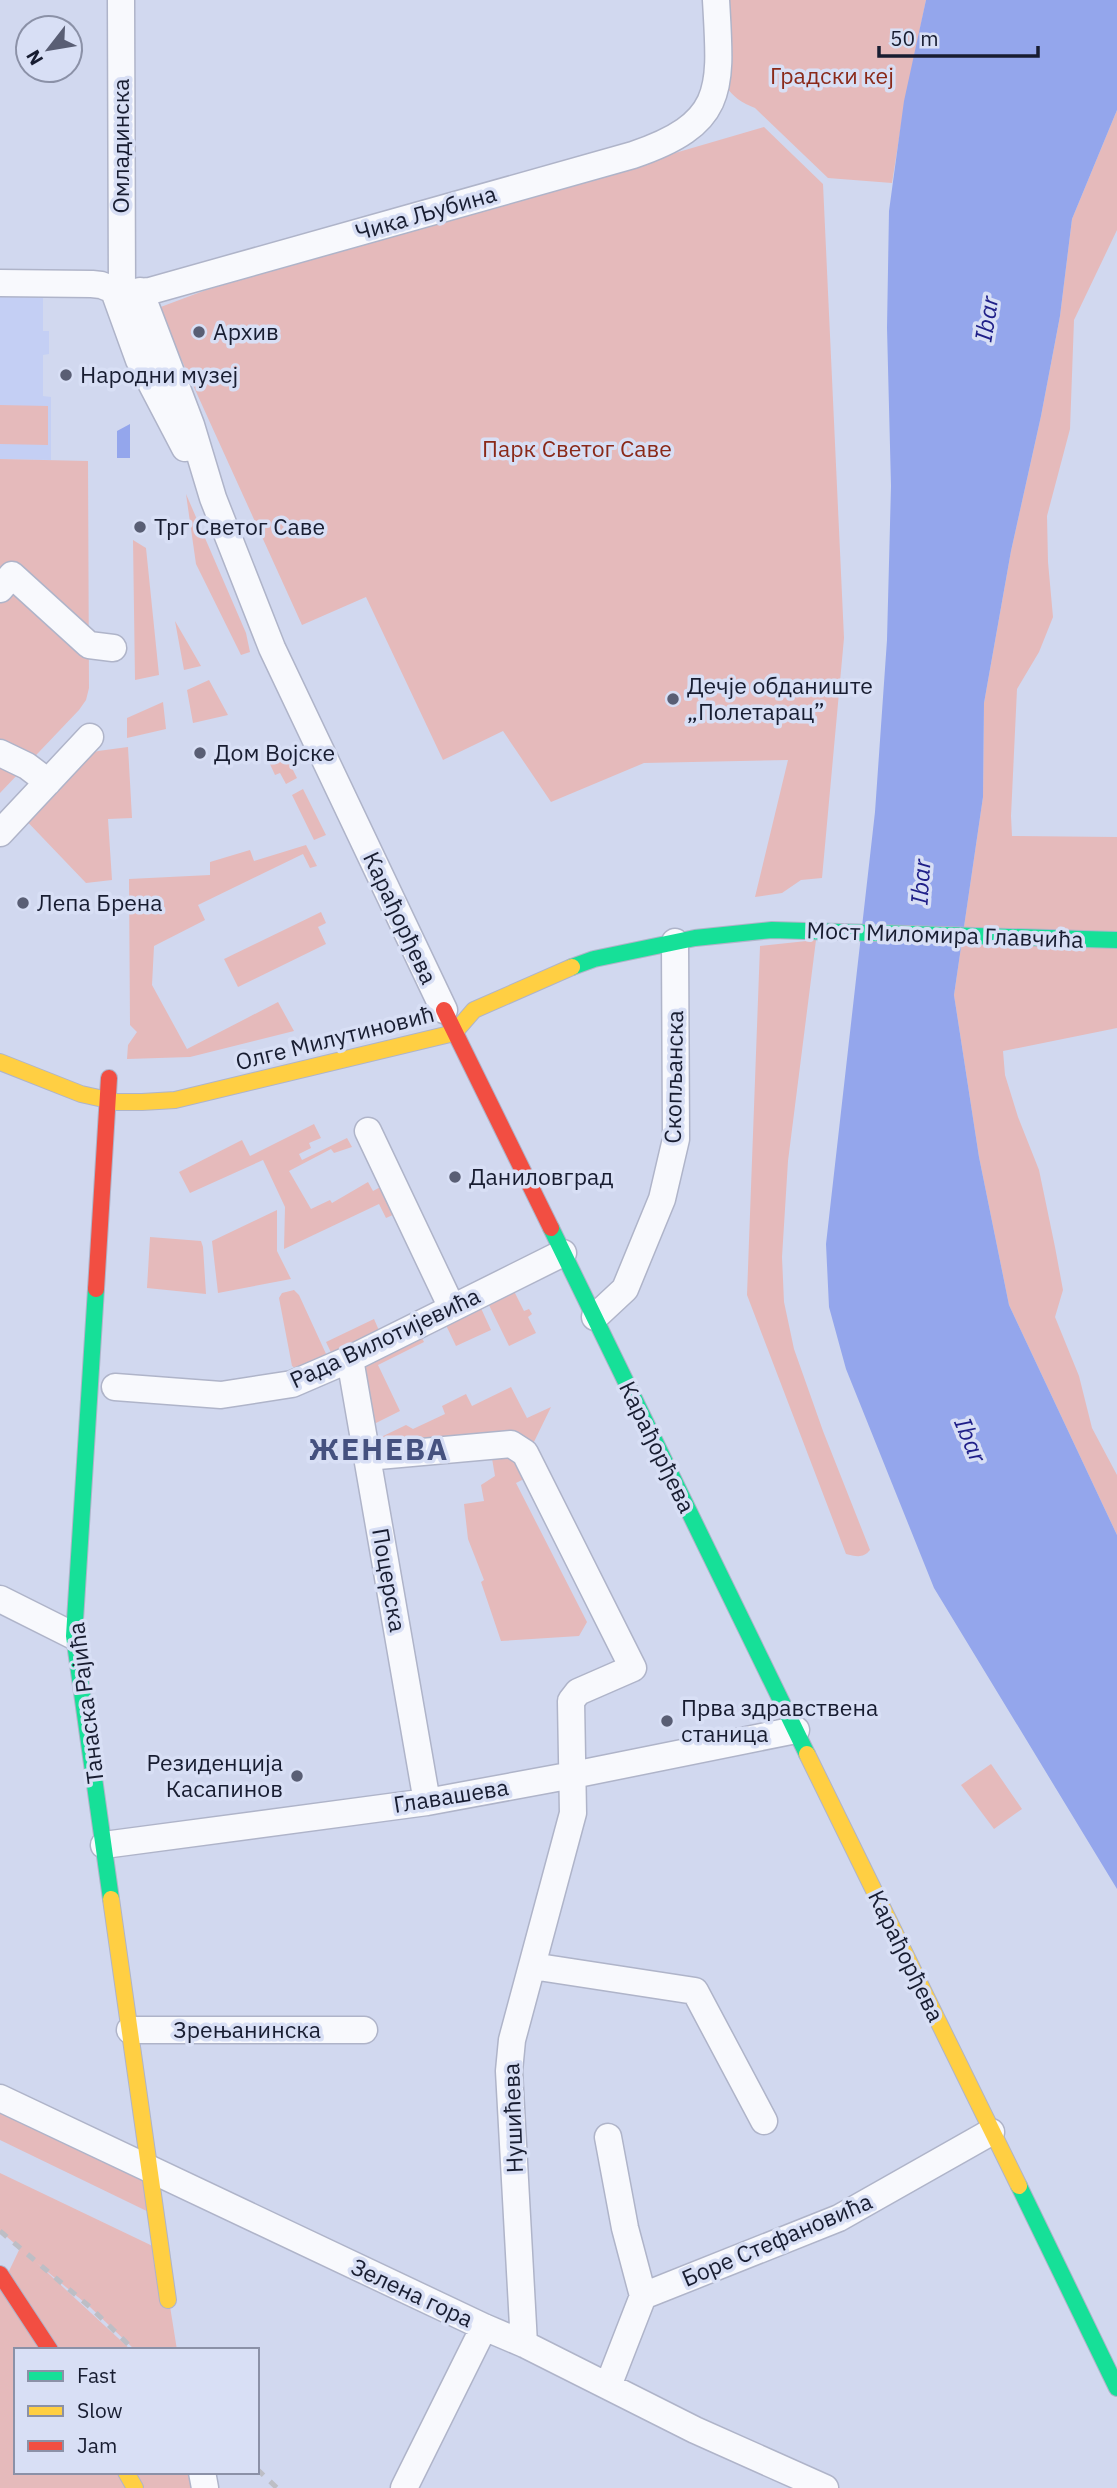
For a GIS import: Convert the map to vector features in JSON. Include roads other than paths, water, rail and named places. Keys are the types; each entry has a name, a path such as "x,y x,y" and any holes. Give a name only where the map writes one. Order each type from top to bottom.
{"street":[{"name":"Омладинска","path":"121,0 125,292"},
{"name":"Чика Љубина","path":"125,292 150,291 633,155 670,142 702,117 712,99 720,68 716,0"},
{"path":"0,283 101,285 125,292"},
{"name":"Карађорђева","path":"125,292 191,425 213,498 272,648 444,1018 595,1317 1117,2388"},
{"path":"0,589 12,575 89,645 113,648"},
{"path":"0,834 90,737"},
{"path":"0,753 27,766 48,782"},
{"name":"Мост Миломира Главчића","path":"675,942 772,930 1117,940"},
{"path":"474,1010 571,967 675,942"},
{"name":"Скопљанска","path":"595,1317 625,1289 662,1199 676,1139 675,942"},
{"name":"Олге Милутиновић","path":"0,1062 108,1101 139,1103 190,1098 474,1010"},
{"name":"Олге Милутиновић","path":"444,1018 474,1010"},
{"name":"Танаска Рајића","path":"130,1080 104,1077 108,1101 74,1636 168,2300"},
{"path":"368,1131 452,1308"},
{"name":"Рада Вилотијевића","path":"116,1387 221,1395 292,1384 350,1359 563,1253"},
{"name":"Поцерска","path":"350,1359 427,1802"},
{"name":"Нушићева","path":"368,1457 511,1444 525,1453 633,1668 579,1692 571,1701 573,1813 512,2040 509,2071 524,2343"},
{"path":"0,1599 74,1636"},
{"name":"Главашева","path":"104,1845 427,1802 796,1730"},
{"path":"532,1966 695,1991 764,2121"},
{"name":"Зрењанинска","path":"130,2030 364,2031"},
{"name":"Зелена гора","path":"0,2098 484,2327 524,2343 695,2430 825,2488"},
{"name":"Боре Стефановића","path":"643,2297 839,2218 991,2132"},
{"path":"608,2137 625,2228 643,2297 608,2386"},
{"path":"0,2274 49,2348"},
{"path":"404,2488 484,2327"}],"water":[{"name":"Ibar","path":"926,0 1117,0 1117,110 1072,219 1060,316 1011,551 984,703 983,797 954,995 979,1157 1009,1305 1117,1535 1117,1889 934,1588 846,1369 829,1307 826,1244 875,812 887,640 891,486 887,328 889,211 904,101"},
{"path":"130,424 130,458 117,458 117,431"}],"railway":[{"path":"0,2231 90,2307 132,2348"},
{"path":"259,2471 277,2488"}],"place":[{"name":"Архив","path":"199,332"},
{"name":"Народни музеј","path":"66,375"},
{"name":"Трг Светог Саве","path":"140,527"},
{"name":"Дечје обданиште „Полетарац”","path":"673,699"},
{"name":"Дом Војске","path":"200,753"},
{"name":"Лепа Брена","path":"23,903"},
{"name":"Даниловград","path":"455,1177"},
{"name":"Прва здравствена станица","path":"667,1721"},
{"name":"Резиденција Касапинов","path":"297,1776"}],"district":[{"name":"ЖЕНЕВА","path":"379,1450"}],"park label":[{"name":"Градски кеј","path":"832,76"},
{"name":"Парк Светог Саве","path":"577,449"}]}
